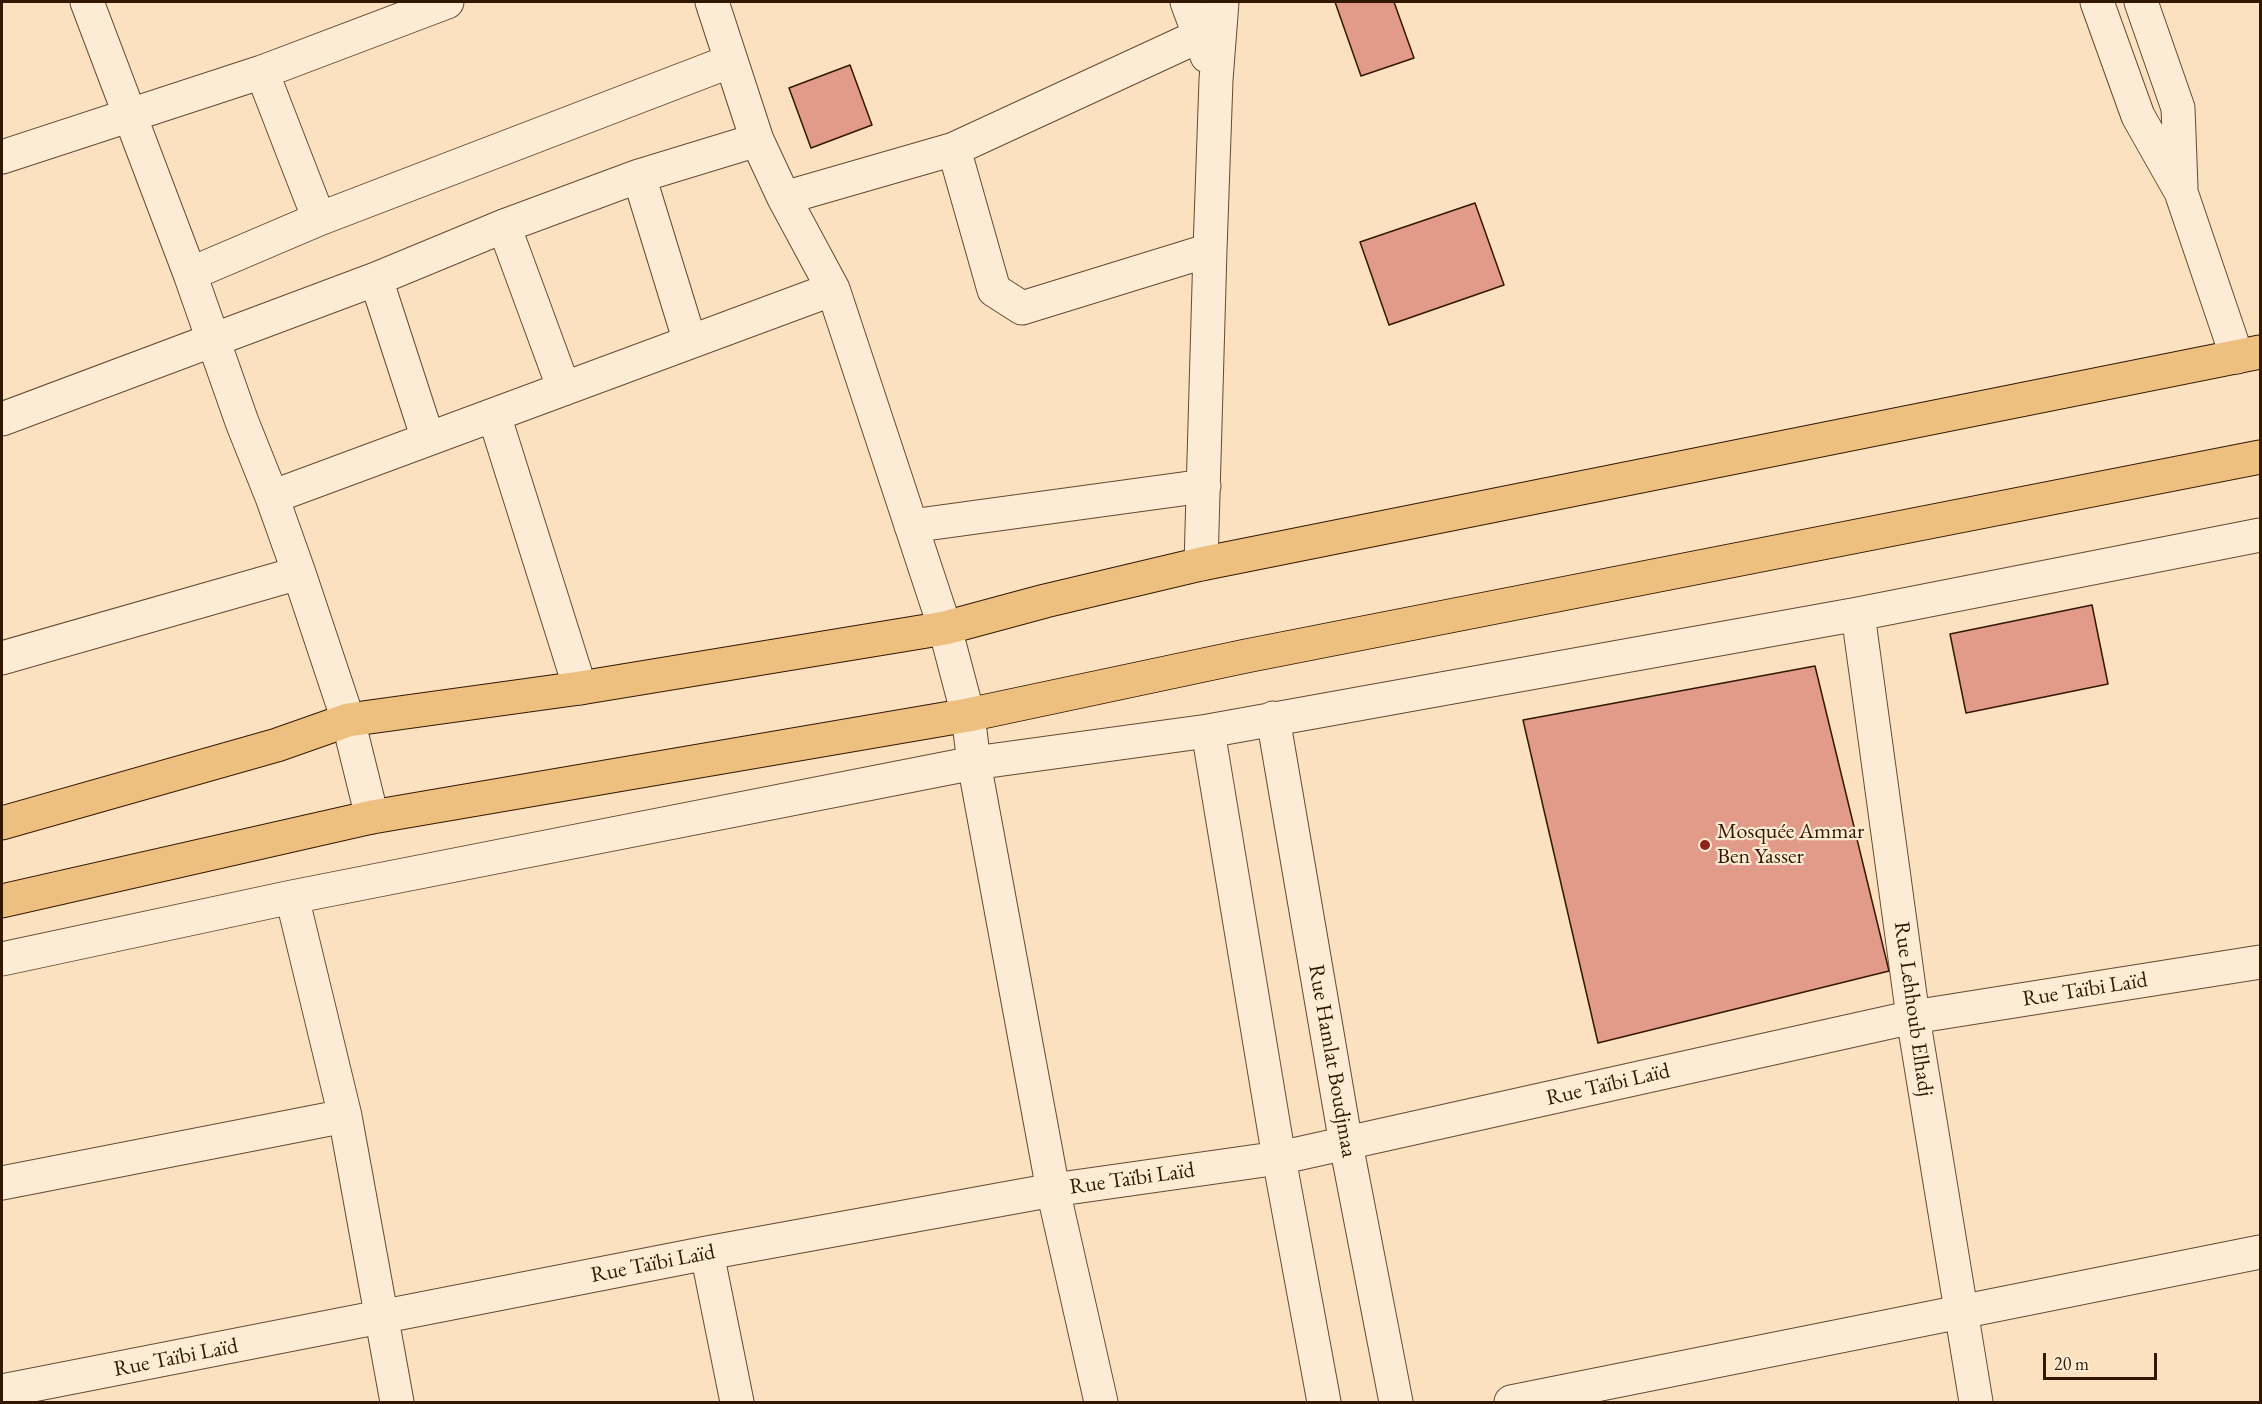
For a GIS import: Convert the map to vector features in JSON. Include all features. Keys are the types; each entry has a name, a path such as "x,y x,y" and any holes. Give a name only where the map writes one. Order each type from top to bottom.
{"main road":[{"path":"2,823 277,745 348,720 580,688 945,628 1202,564 2249,355"},
{"path":"2,901 372,817 968,715 1246,656 2260,457"}],"street":[{"path":"87,2 190,274 242,422 299,573 348,720 372,817"},
{"path":"2,157 262,72 447,2"},
{"path":"712,2 757,140 784,198 833,289 945,628 968,715 974,763 1053,1190 1101,1402"},
{"path":"1187,2 1216,80"},
{"path":"1202,564 1216,80 1222,2"},
{"path":"2097,2 2138,116 2181,192 2249,355"},
{"path":"2141,2 2178,108 2181,192"},
{"path":"784,198 954,148 1199,36"},
{"path":"190,274 319,219 731,61"},
{"path":"262,72 319,219"},
{"path":"2,419 376,279 504,226 639,176 757,140"},
{"path":"954,148 994,290 1022,308 1210,250"},
{"path":"639,176 690,342"},
{"path":"504,226 564,389"},
{"path":"376,279 428,439"},
{"path":"272,497 833,289"},
{"path":"494,415 580,688"},
{"path":"911,526 1204,486"},
{"path":"2,959 292,897 974,763 1208,730 1858,614 2260,535"},
{"path":"2,658 299,573"},
{"name":"Rue Lehhoub Elhadj","path":"1858,614 1913,1017 1976,1402"},
{"name":"Rue Hamlat Boudjmaa","path":"1273,718 1346,1144 1396,1402"},
{"path":"1208,730 1279,1158 1324,1402"},
{"path":"292,897 345,1116 397,1402"},
{"name":"Rue Taïbi Laïd","path":"2,1391 707,1253 1053,1190 1279,1158 1913,1017 2260,962"},
{"path":"2,1183 345,1116"},
{"path":"1524,1401 2260,1252"},
{"path":"707,1253 737,1402"}],"building":[{"path":"1335,2 1394,2 1414,58 1361,76"},
{"path":"850,65 872,125 811,148 789,88"},
{"path":"1475,203 1504,285 1389,325 1360,242"},
{"path":"2092,605 2108,684 1966,713 1950,634"},
{"name":"Mosquée Ammar Ben Yasser","path":"1815,666 1889,971 1598,1043 1523,720"}],"place":[{"name":"Mosquée Ammar Ben Yasser","path":"1705,845"}]}
